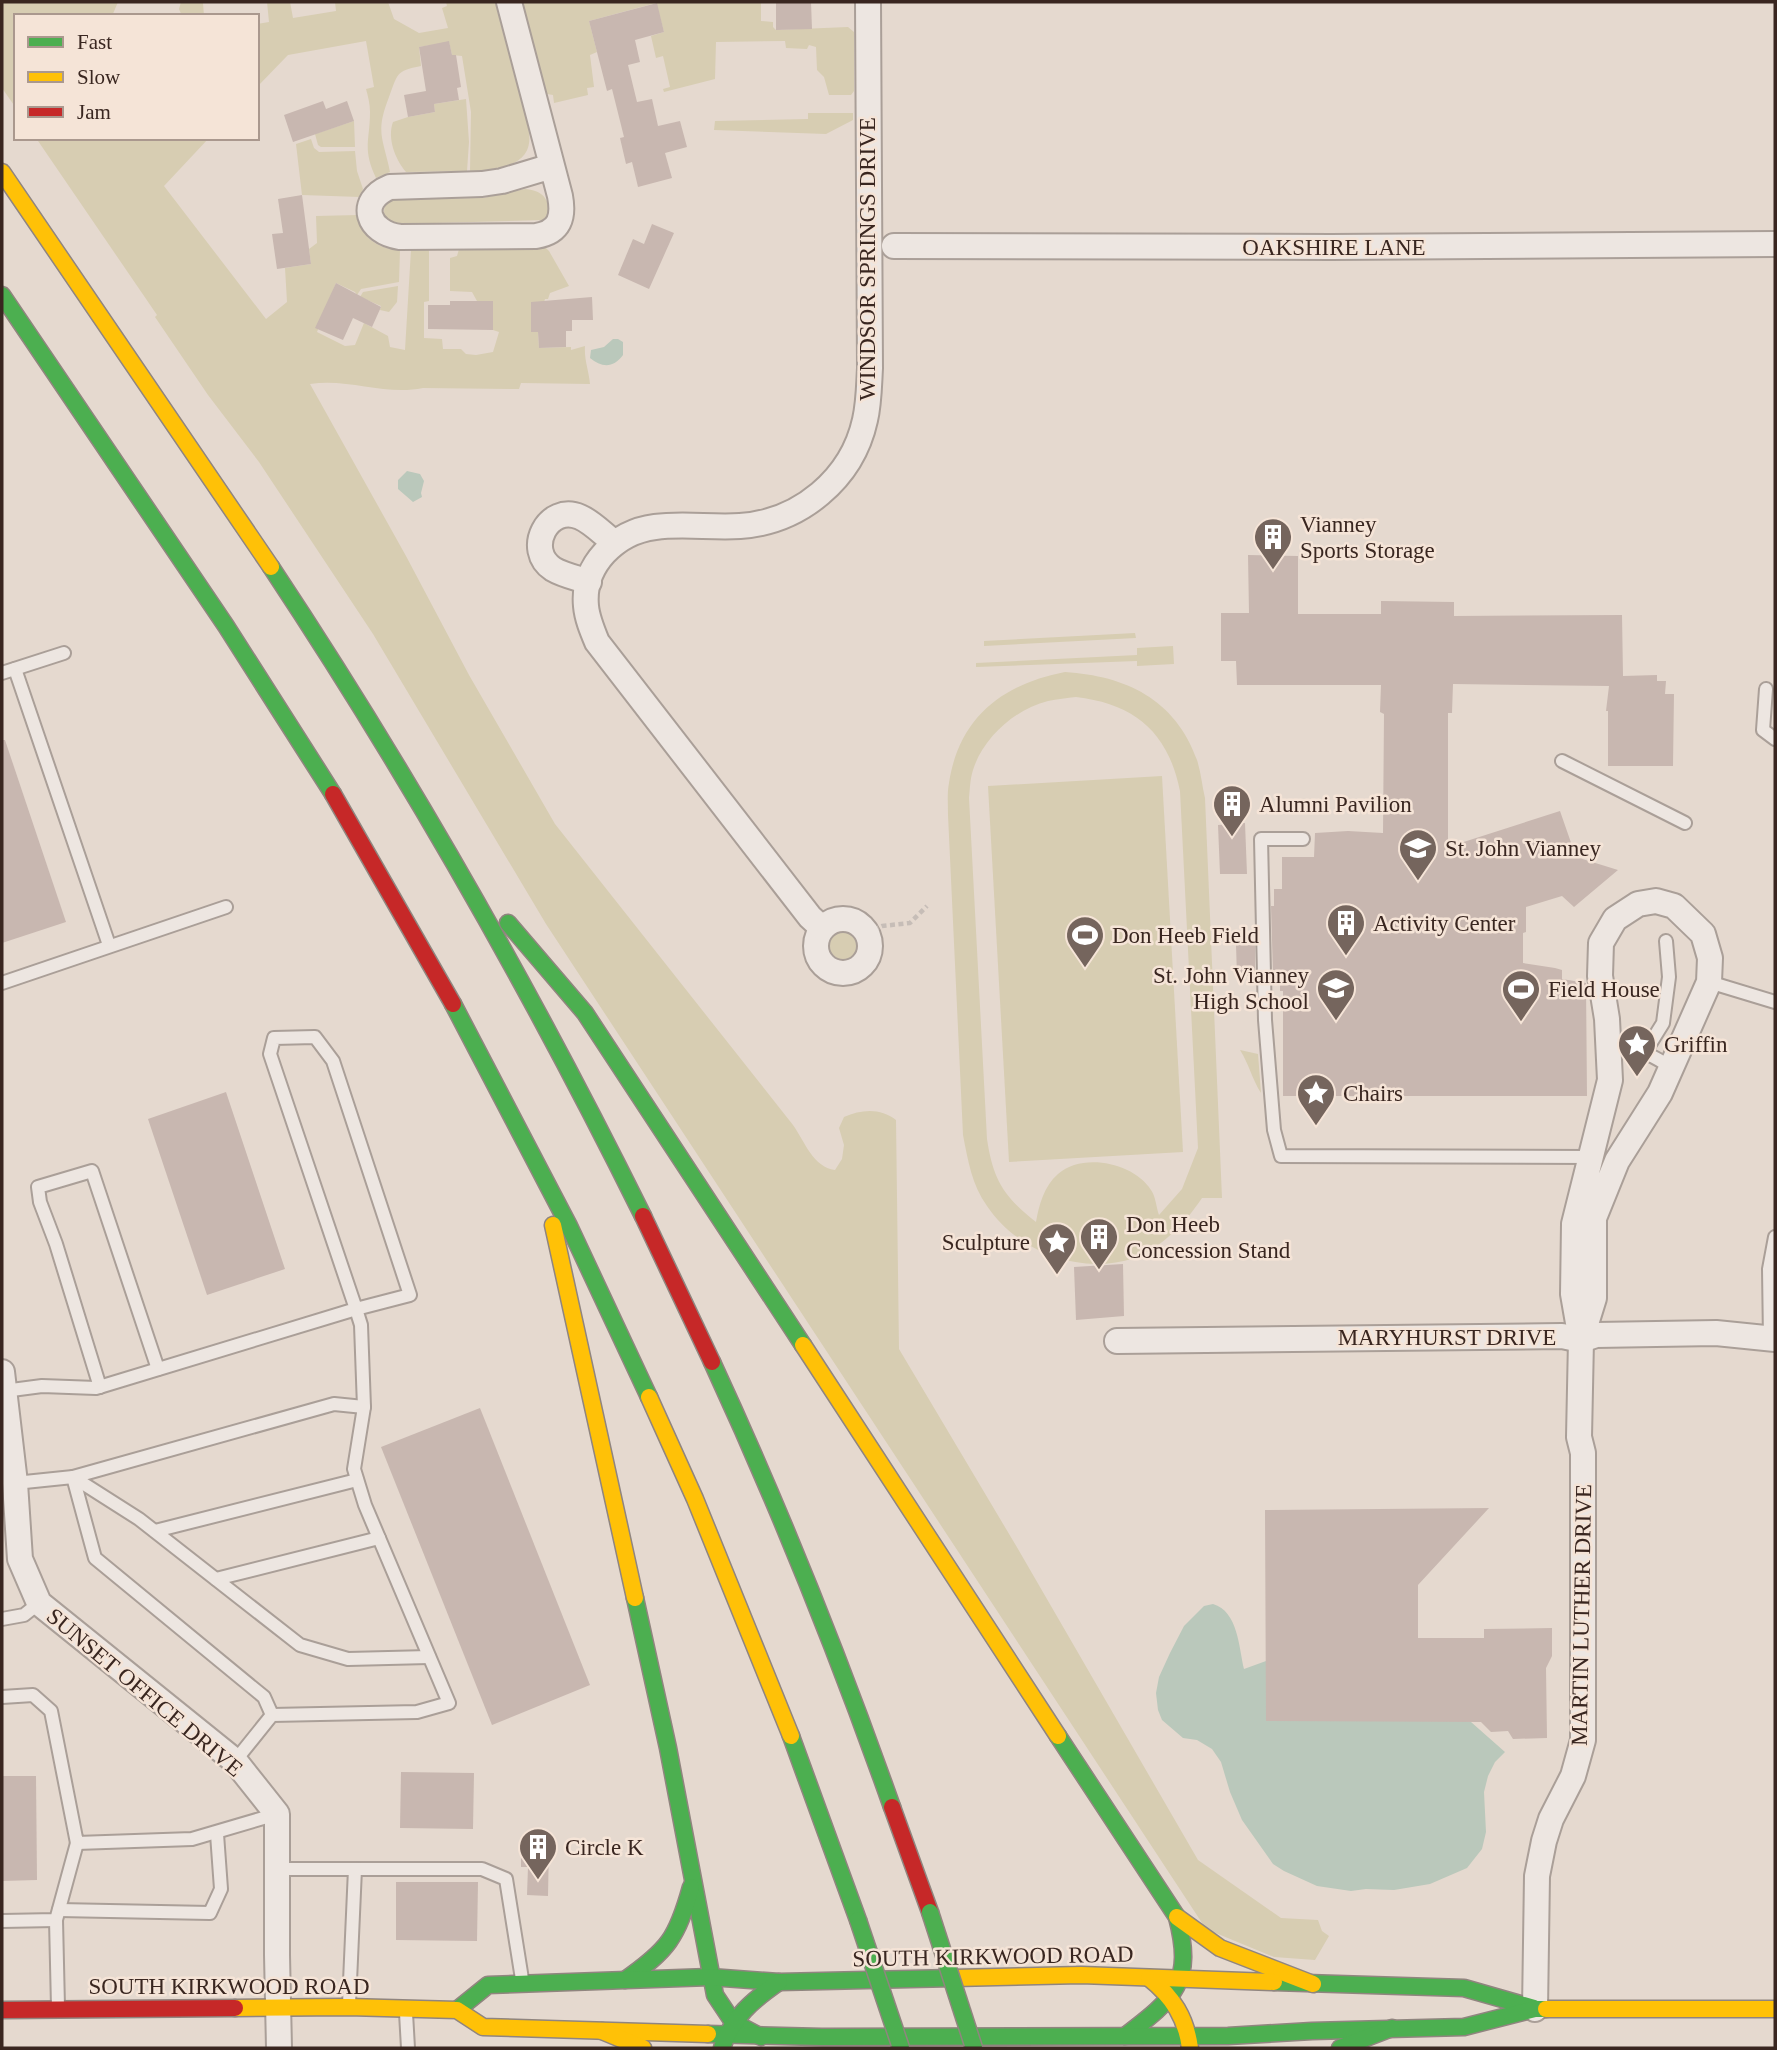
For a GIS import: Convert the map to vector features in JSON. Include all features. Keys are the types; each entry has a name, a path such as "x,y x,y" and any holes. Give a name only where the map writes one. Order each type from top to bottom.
{"main road":[{"path":"2,172 298,606 365,711 452,857 550,1032 606,1140 712,1362 767,1486 833,1647 930,1912 974,2048"},
{"path":"2,295 211,601 292,728 415,935 475,1042 540,1168 610,1308 705,1519 796,1746 901,2048"},
{"path":"452,857 585,1013 1177,1917 1185,1953 1181,1979 1158,2012 1125,2036"},
{"path":"540,1168 614,1510 641,1621 694,1878 710,1977 727,2035"},
{"path":"625,1980 667,1949 680,1929 694,1878"},
{"path":"1177,1917 1220,1948 1313,1984"},
{"name":"SOUTH KIRKWOOD ROAD","path":"457,2010 488,1985 710,1977 779,1982 1081,1975 1464,1988 1535,2009"},
{"path":"1149,1978 1171,1997 1183,2016 1189,2042"},
{"path":"727,2035 747,2004 779,1982"},
{"name":"SOUTH KIRKWOOD ROAD","path":"2,2010 348,2007 457,2010 483,2027 532,2034 602,2031 761,2036 1125,2036 1189,2042 1392,2028 1464,2027 1535,2009 1775,2009"},
{"path":"1340,2048 1392,2028"},
{"path":"602,2031 643,2048"}],"street":[{"path":"509,2 552,166 562,205 559,225 552,232 536,236 400,237 388,236 372,221 372,200 380,191 390,187 482,184 552,166"},
{"name":"WINDSOR SPRINGS DRIVE","path":"822,928 810,917 597,642 586,608 585,594 597,561 615,543 638,530 758,524 793,512 811,501 840,474 858,442 865,421 869,385 868,2"},
{"name":"OAKSHIRE LANE","path":"894,246 1775,244"},
{"path":"589,582 551,568 544,561 539,542 546,524 563,515 582,517 615,543"},
{"name":"MARTIN LUTHER DRIVE","path":"1535,2009 1537,1876 1548,1830 1573,1776 1583,1740 1583,1453 1579,1437 1581,1340 1573,1294 1574,1224 1610,1080 1609,1047 1600,975 1601,943 1615,919 1638,904 1656,901 1674,906 1703,934 1710,958 1709,982 1660,1093 1617,1161 1594,1217 1594,1298 1581,1340"},
{"path":"848,919 857,923 866,933 869,946 863,963 848,972 839,972 824,965 819,958 816,942 822,928 830,921 848,919"},
{"name":"MARYHURST DRIVE","path":"1117,1341 1534,1336 1562,1336 1581,1340 1596,1335 1716,1333 1773,1339"},
{"name":"SUNSET OFFICE DRIVE","path":"3,1382 15,1483 20,1559 39,1604 235,1760 277,1814"},
{"path":"277,1814 279,2048"}],"lane":[{"path":"2,673 64,653"},
{"path":"15,669 110,945"},
{"path":"1766,689 1763,730 1775,739"},
{"path":"1562,761 1685,823"},
{"path":"1303,839 1261,839 1265,1020 1274,1130 1281,1156 1592,1157"},
{"path":"2,983 226,907"},
{"path":"1645,1052 1663,1023 1669,977 1666,941"},
{"path":"1709,982 1775,1002"},
{"path":"3,1382 100,1387 356,1309 410,1296 333,1061 315,1037 274,1038 270,1054 356,1309 361,1325 364,1407 355,1469 357,1480 449,1703 417,1712 272,1715 235,1760"},
{"path":"1609,1047 1626,1046 1645,1052 1671,1067"},
{"path":"100,1387 56,1244 40,1202 38,1187 71,1175 92,1171 158,1369"},
{"path":"1773,1339 1769,1269 1775,1237"},
{"path":"15,1483 73,1477 334,1404 364,1407"},
{"path":"73,1477 155,1531 300,1645 348,1659 429,1657"},
{"path":"73,1477 95,1558 264,1697 272,1715"},
{"path":"155,1531 357,1480"},
{"path":"216,1579 379,1538"},
{"path":"2,1619 24,1615 39,1604"},
{"path":"2,1697 33,1695 51,1711 77,1843 58,1915 58,2010"},
{"path":"77,1843 192,1839 277,1814"},
{"path":"2,1921 58,1915 210,1913 221,1889 217,1833"},
{"path":"277,1869 482,1869 506,1879 523,1984"},
{"path":"348,2007 355,1869"},
{"path":"406,2009 408,2048"}],"path":[{"path":"866,933 881,926 904,925 927,906"}],"shaded area":[{"path":"2,2 118,2 113,14 14,14 14,105 2,88"},
{"path":"181,2 205,2 204,14 181,14"},
{"path":"267,2 290,2 293,18 336,11 335,2 388,2 394,19 419,33 448,28 442,8 447,6 446,2 495,2 528,127 527,150 522,158 504,167 470,172 471,112 462,56 452,55 449,42 419,47 421,66 399,75 385,109 381,127 390,172 376,178 368,152 370,109 366,89 374,87 366,41 288,55 259,85 259,24 269,22"},
{"path":"522,2 761,2 761,21 773,22 776,30 848,27 854,32 854,91 851,95 829,95 824,77 817,70 816,47 809,45 807,49 786,48 785,41 716,42 715,79 664,92 663,89 670,87 663,56 656,58 651,36 664,32 656,3 589,21 597,52 590,55 594,87 587,88 588,95 554,103 553,95 547,94"},
{"path":"466,99 469,142 467,171 406,172 393,148 393,122 435,112 434,104"},
{"path":"808,113 853,113 853,120 826,134 714,130 715,121 808,119"},
{"path":"354,121 355,147 318,145 315,134"},
{"path":"311,139 314,148 319,152 355,151 357,171 363,189 360,197 302,195 296,144"},
{"path":"37,140 207,140 164,186 266,319 287,302 285,268 311,264 309,249 317,243 316,216 358,215 363,230 372,241 400,250 399,282 361,289 357,295 336,283 317,332 345,346 355,345 364,323 388,336 390,347 405,350 411,250 429,250 429,301 424,302 424,338 442,339 443,349 461,349 466,354 493,352 499,332 493,330 472,292 450,291 450,258 457,256 459,249 546,248 549,251 569,286 550,293 544,302 531,302 531,332 538,332 539,348 571,347 571,350 585,346 590,384 521,383 519,389 395,390 339,383 310,384 469,675 555,824 793,1125 810,1153 821,1164 835,1170 842,1159 844,1145 839,1128 844,1117 871,1111 884,1113 896,1120 899,1349 1198,1860 1281,1918 1318,1920 1322,1931 1329,1936 1315,1960 1274,1957 1206,1929 546,924 373,634 259,462 208,395 155,317 157,315"},
{"path":"525,189 535,191 545,198 549,212 544,220 396,224 387,220 384,209 392,199 483,198"},
{"path":"398,286 397,302 389,312 380,310 381,306 360,297 363,292"},
{"path":"613,339 623,342 623,355 619,360 607,365 590,358 591,350 604,347"},
{"path":"407,471 420,474 424,481 422,497 413,502 398,489 398,480"},
{"path":"1135,633 1136,638 984,646 984,641"},
{"path":"1173,646 1174,664 1137,666 1137,661 976,667 976,663 1137,655 1137,648"},
{"path":"1065,672 1087,674 1128,686 1162,706 1188,739 1198,765 1205,798 1222,1198 1202,1198 1181,1225 1164,1241 1134,1258 1114,1263 1072,1262 1052,1256 1016,1236 1000,1222 982,1198 971,1172 963,1135 948,815 949,783 954,760 963,740 987,707 1022,685","holes":["1076,697 1115,706 1146,724 1167,752 1180,791 1198,1148 1182,1189 1159,1215 1153,1193 1143,1181 1121,1167 1094,1162 1068,1167 1053,1179 1043,1196 1036,1222 1015,1204 1001,1186 987,1139 970,784 973,770 984,747 1012,718 1051,700"]},
{"name":"Don Heeb Field","path":"1162,776 1183,1152 1009,1162 988,786"},
{"path":"843,928 855,933 860,945 855,957 843,962 831,957 826,945 831,933"},
{"path":"1240,1050 1258,1054 1261,1093 1246,1061"},
{"path":"1213,1604 1228,1614 1232,1622 1244,1669 1266,1661 1471,1722 1505,1752 1495,1762 1488,1776 1484,1792 1486,1832 1482,1849 1467,1868 1430,1884 1394,1890 1351,1891 1317,1886 1273,1864 1242,1820 1221,1762 1212,1749 1197,1740 1183,1738 1162,1720 1158,1710 1156,1693 1159,1677 1184,1626 1204,1606"}],"building":[{"path":"776,2 811,2 812,29 776,30"},
{"path":"657,3 664,32 635,40 640,62 628,65 637,102 652,99 658,126 680,121 687,147 665,153 672,178 638,187 632,162 626,164 620,138 624,137 612,89 607,91 589,21"},
{"path":"449,41 452,55 456,55 461,87 457,88 459,100 434,104 435,112 408,117 404,95 426,91 419,47"},
{"path":"323,101 326,109 347,101 354,121 293,142 284,115"},
{"path":"302,195 311,264 277,269 272,234 283,233 278,199"},
{"path":"652,224 674,233 649,289 618,275 633,239 644,244"},
{"path":"336,283 381,307 372,327 353,318 343,340 315,328"},
{"path":"592,297 593,320 572,320 572,331 566,331 566,347 539,348 538,332 531,332 531,302"},
{"path":"450,301 493,301 493,330 428,329 428,305 450,305"},
{"name":"St. John Vianney High School","path":"1248,555 1298,556 1298,614 1381,614 1381,601 1454,602 1454,616 1622,615 1623,676 1657,675 1657,681 1666,681 1665,694 1674,694 1673,766 1608,766 1606,711 1609,686 1453,684 1452,713 1448,713 1448,847 1560,811 1576,857 1618,870 1574,907 1562,896 1526,907 1523,963 1562,970 1562,979 1586,983 1587,1096 1283,1096 1283,991 1280,991 1280,974 1273,974 1271,906 1274,906 1274,889 1282,889 1282,857 1314,857 1315,833 1383,833 1384,714 1380,712 1381,685 1237,685 1236,661 1221,661 1221,613 1249,613"},
{"path":"2,740 5,740 66,922 2,943"},
{"name":"Alumni Pavilion","path":"1245,823 1247,874 1220,874 1218,825"},
{"path":"1255,943 1255,975 1237,977 1236,945"},
{"path":"226,1092 285,1269 207,1295 148,1119"},
{"path":"1123,1264 1124,1316 1076,1320 1074,1267"},
{"path":"480,1408 590,1685 492,1725 381,1447"},
{"path":"1489,1508 1418,1585 1418,1638 1484,1638 1484,1629 1552,1628 1552,1656 1546,1668 1547,1738 1513,1739 1508,1731 1491,1732 1481,1722 1266,1721 1265,1510"},
{"path":"401,1772 474,1773 473,1829 400,1828"},
{"path":"2,1776 36,1776 37,1880 2,1881"},
{"name":"Circle K","path":"521,1844 549,1845 548,1896 527,1895 528,1867 521,1867"},
{"path":"396,1882 478,1882 477,1941 396,1940"}],"traffic: fast":[{"path":"2,295 226,626 333,794"},
{"path":"271,567 372,725 467,886 557,1049 643,1216"},
{"path":"508,923 585,1013 803,1345"},
{"path":"453,1004 569,1226 649,1397"},
{"path":"712,1362 807,1583 892,1807"},
{"path":"635,1598 668,1748 715,1995 733,2022 761,2037"},
{"path":"791,1736 858,1920"},
{"path":"1058,1736 1177,1917 1182,1939 1183,1958 1176,1987 1157,2011 1125,2036"},
{"path":"625,1980 651,1960 669,1941 681,1919 691,1887"},
{"path":"930,1912 974,2048"},
{"path":"858,1920 901,2048"},
{"path":"457,2010 488,1985 710,1977 779,1982 954,1978"},
{"path":"722,2048 738,2018 779,1982"},
{"path":"1274,1982 1464,1988 1534,2008"},
{"path":"708,2034 822,2037 1228,2036 1464,2027 1535,2009 1546,2009"},
{"path":"1340,2048 1392,2028"}],"traffic: slow":[{"path":"2,172 271,567"},
{"path":"553,1225 635,1598"},
{"path":"803,1345 1058,1736"},
{"path":"649,1397 695,1499 791,1736"},
{"path":"1177,1917 1220,1948 1313,1984"},
{"path":"954,1978 1081,1975 1274,1982"},
{"path":"1149,1978 1177,2009 1190,2048"},
{"path":"235,2008 457,2010 483,2027 708,2034"},
{"path":"1546,2009 1775,2009"},
{"path":"602,2031 643,2048"}],"traffic: jam":[{"path":"333,794 453,1004"},
{"path":"643,1216 712,1362"},
{"path":"892,1807 930,1912"},
{"path":"2,2010 235,2008"}],"place":[{"name":"Vianney Sports Storage","path":"1273,571"},
{"name":"Alumni Pavilion","path":"1232,838"},
{"name":"St. John Vianney","path":"1418,882"},
{"name":"Activity Center","path":"1346,957"},
{"name":"Don Heeb Field","path":"1085,969"},
{"name":"St. John Vianney High School","path":"1336,1022"},
{"name":"Field House","path":"1521,1023"},
{"name":"Griffin","path":"1637,1078"},
{"name":"Chairs","path":"1316,1127"},
{"name":"Don Heeb Concession Stand","path":"1099,1271"},
{"name":"Sculpture","path":"1057,1276"},
{"name":"Circle K","path":"538,1881"}]}
